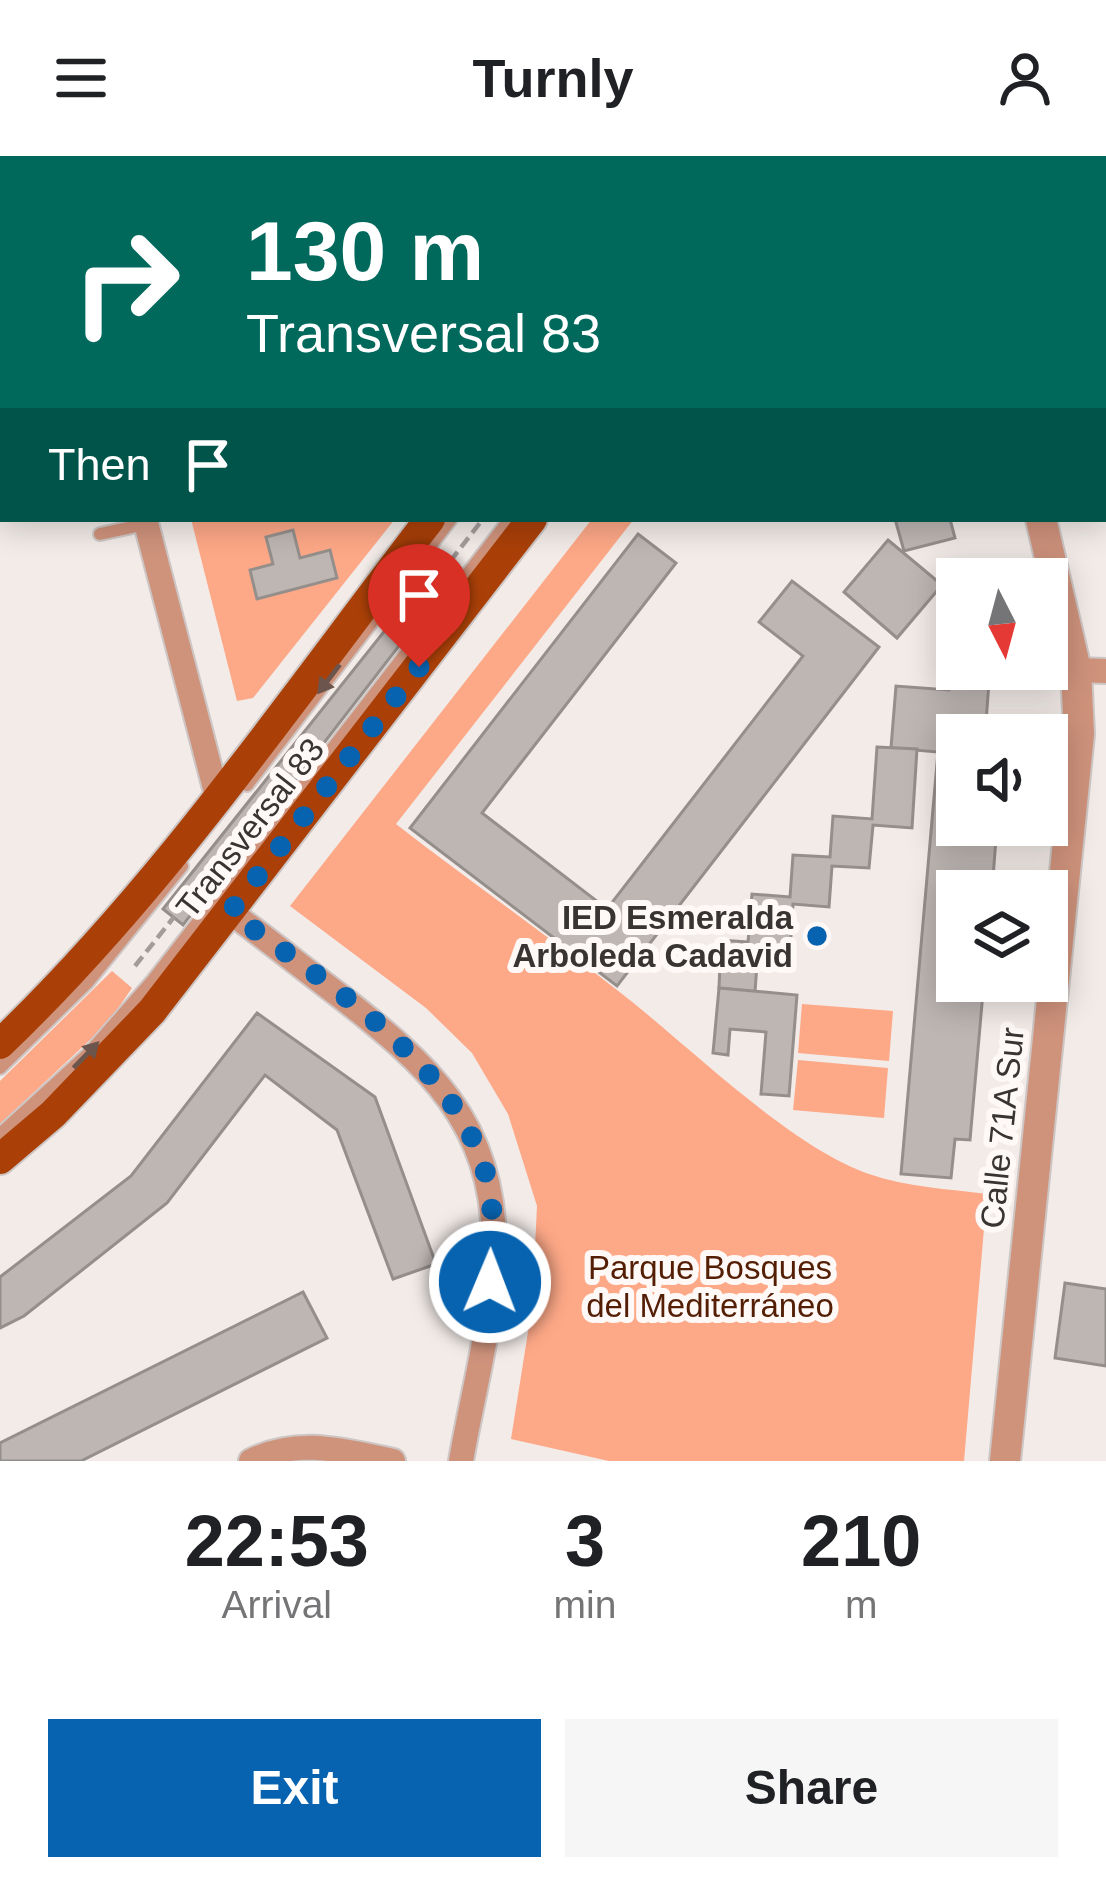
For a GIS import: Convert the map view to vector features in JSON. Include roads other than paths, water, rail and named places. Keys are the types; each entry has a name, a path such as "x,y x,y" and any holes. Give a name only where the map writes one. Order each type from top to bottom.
{"main road":[{"name":"Transversal 83","path":"0,1044 93,948 218,796 428,522"},
{"name":"Transversal 83","path":"0,1159 126,1042 530,522"}],"street":[{"path":"145,522 218,796"},
{"name":"Calle 71A Sur","path":"1005,1461 1079,734 1091,670 1042,522"},
{"path":"230,912 423,1064 455,1105 485,1172 494,1242 487,1321 461,1461"},
{"path":"251,1461 280,1448 304,1446 390,1461"}],"lane":[{"path":"100,534 145,522"},
{"path":"0,1068 88,982 149,908 449,522"},
{"path":"0,1134 88,1054 162,969 509,522"}],"place":[{"name":"IED Esmeralda Arboleda Cadavid","path":"817,936"}],"park label":[{"name":"Parque Bosques del Mediterráneo","path":"710,1286"}]}
